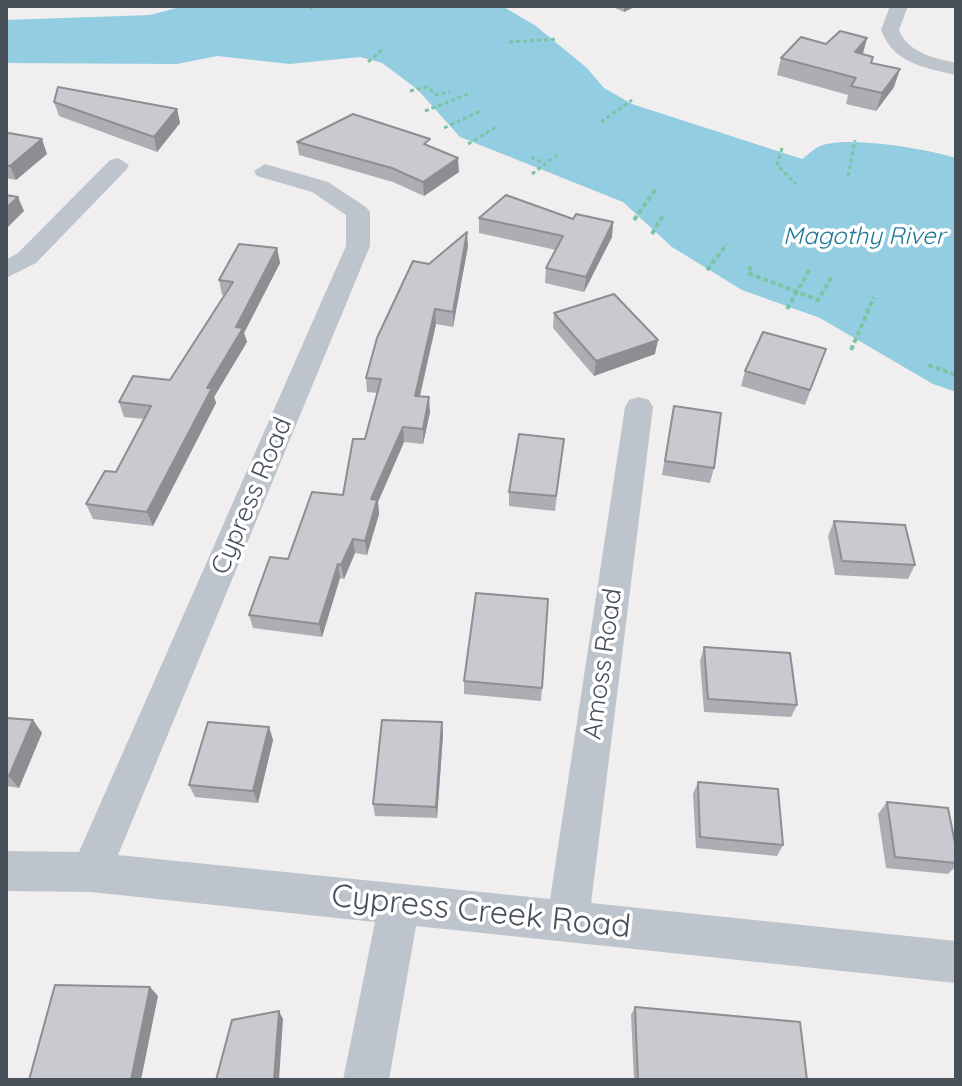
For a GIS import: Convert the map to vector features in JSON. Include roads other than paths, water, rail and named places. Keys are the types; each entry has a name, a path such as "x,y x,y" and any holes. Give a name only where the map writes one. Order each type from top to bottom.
{"street":[{"path":"899,6 890,30 899,46 921,60 956,69"},
{"path":"6,270 27,258 118,165"},
{"name":"Cypress Road","path":"91,872 358,246 358,212 320,187 265,171"},
{"name":"Amoss Road","path":"568,920 639,407"},
{"name":"Cypress Creek Road","path":"6,871 91,872 956,962"},
{"path":"366,1080 399,904"}],"water":[{"name":"Magothy River","path":"184,6 502,6 536,26 587,68 604,88 632,104 802,159 820,146 851,142 909,148 956,158 956,392 933,384 820,318 742,290 672,247 623,202 460,137 417,89 382,63 360,57 290,64 217,56 177,64 6,63 6,20 150,15"}]}
